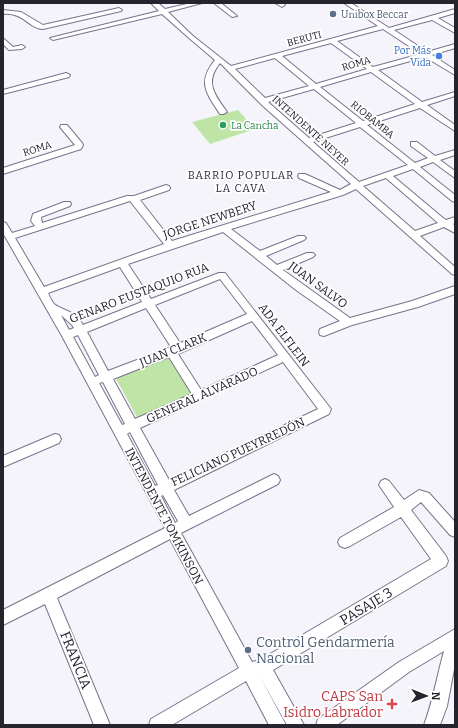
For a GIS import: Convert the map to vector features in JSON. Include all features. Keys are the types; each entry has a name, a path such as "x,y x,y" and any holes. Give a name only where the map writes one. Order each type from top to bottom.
{"street":[{"name":"INTENDENTE NEYER","path":"154,3 230,68 264,102 455,272"},
{"path":"53,38 199,3"},
{"path":"217,3 234,16"},
{"path":"346,3 455,73"},
{"path":"3,12 12,10 21,14 40,27 43,27 119,10"},
{"name":"BERUTI","path":"230,68 455,11"},
{"path":"432,18 455,31"},
{"path":"3,40 11,50 22,47"},
{"path":"332,41 455,129"},
{"name":"ROMA","path":"264,102 455,46"},
{"name":"RIOBAMBA","path":"277,56 455,200"},
{"path":"219,60 212,67 208,78 207,87 223,112"},
{"path":"3,92 66,75"},
{"path":"308,141 455,94"},
{"name":"ROMA","path":"3,171 78,147 79,145 64,127"},
{"path":"414,144 455,175"},
{"name":"JORGE NEWBERY","path":"42,291 170,245 340,193 357,185 455,152"},
{"path":"388,175 450,222 455,230"},
{"path":"302,176 340,193"},
{"path":"10,237 166,188"},
{"path":"130,199 170,245"},
{"path":"40,227 36,221 36,216 38,214 67,204"},
{"path":"414,235 450,222"},
{"name":"INTENDENTE TOMKINSON","path":"3,224 67,335 278,725"},
{"name":"JUAN SALVO","path":"224,228 275,269 349,322 414,304 455,290"},
{"path":"259,255 301,238"},
{"path":"275,269 310,255"},
{"path":"122,262 150,304 199,396"},
{"name":"GENARO EUSTAQUIO RUA","path":"67,335 222,275"},
{"name":"ADA ELFLEIN","path":"222,275 325,410"},
{"name":"INTENDENTE TOMKINSON","path":"50,306 70,316 80,330 134,426 186,524"},
{"name":"JUAN CLARK","path":"92,382 175,350 253,316"},
{"path":"324,332 349,322"},
{"name":"GENERAL ALVARADO","path":"119,432 284,357"},
{"name":"FELICIANO PUEYRREDÓN","path":"152,494 325,410"},
{"path":"3,462 55,439"},
{"path":"3,618 172,530 274,480"},
{"path":"385,485 402,509"},
{"path":"345,542 402,509 419,496 422,496 455,531"},
{"name":"PASAJE 3","path":"157,725 248,671 263,667 441,561 402,509"},
{"name":"FRANCIA","path":"49,595 102,725"},
{"path":"324,725 404,667 455,636"},
{"path":"432,725 455,636"},
{"path":"263,667 296,725"}],"green space":[{"name":"La Cancha","path":"238,110 255,129 210,144 192,122"},
{"path":"174,351 200,391 138,419 114,375"}],"place":[{"name":"Unibox Beccar","path":"333,14"},
{"name":"Por Más Vida","path":"439,56"},
{"name":"La Cancha","path":"223,125"},
{"name":"Control Gendarmería Nacional","path":"248,650"},
{"name":"CAPS San Isidro Labrador","path":"392,704"}],"district":[{"name":"BARRIO POPULAR LA CAVA","path":"241,181"}]}
